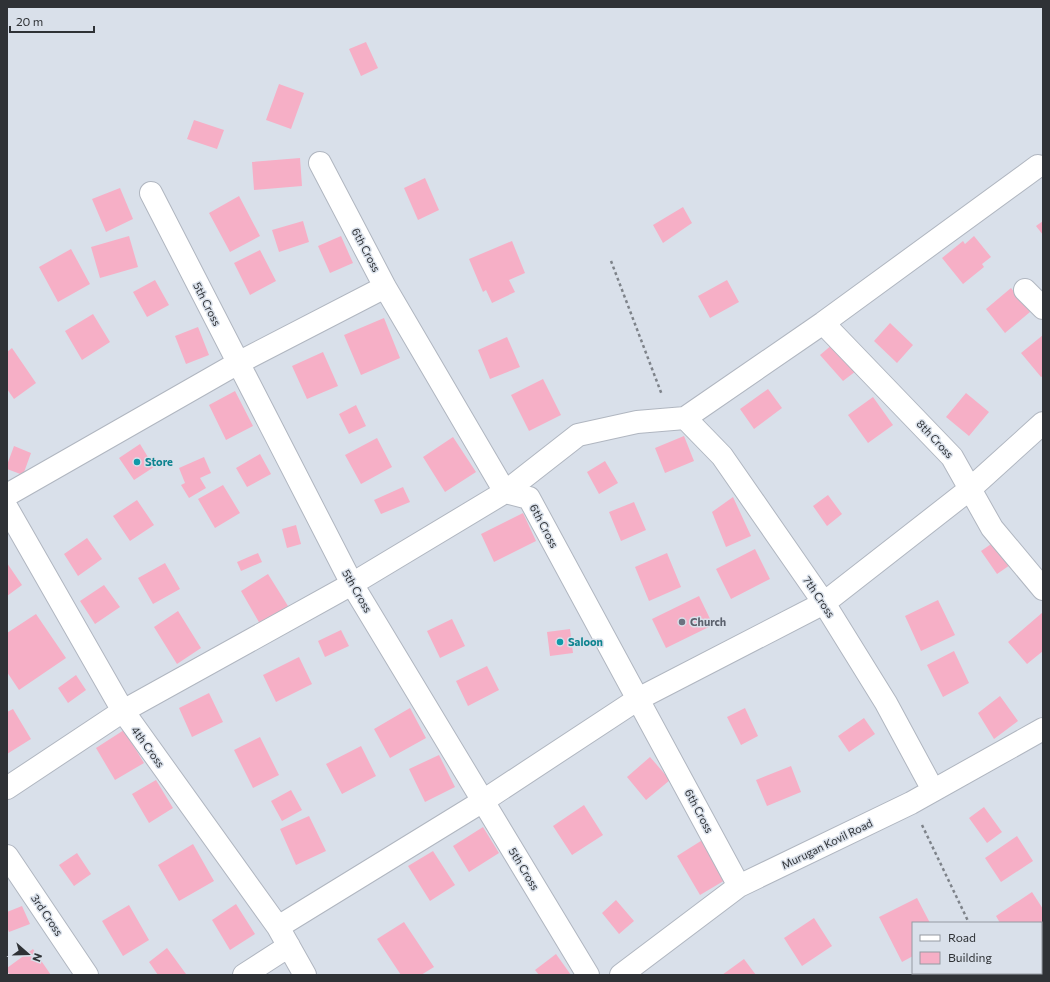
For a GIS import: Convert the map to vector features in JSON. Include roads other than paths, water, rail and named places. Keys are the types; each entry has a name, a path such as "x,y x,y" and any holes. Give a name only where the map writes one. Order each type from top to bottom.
{"street":[{"name":"6th Cross","path":"320,164 385,287 504,492 529,498 739,886"},
{"path":"7,788 123,711 352,584 504,492 578,436 637,422 678,419 823,323 1038,166"},
{"name":"5th Cross","path":"151,193 352,584 588,975"},
{"path":"7,495 238,363 385,287"},
{"path":"1025,290 1043,308"},
{"name":"8th Cross","path":"823,323 952,457 992,528 1043,588"},
{"name":"7th Cross","path":"678,419 722,456 824,603 886,703 933,790"},
{"path":"278,927 483,801 638,699 824,603 970,489 1043,423"},
{"name":"4th Cross","path":"7,508 123,711 278,927 305,975"},
{"name":"Murugan Kovil Road","path":"621,975 739,886 911,803 1043,729"},
{"name":"3rd Cross","path":"7,856 87,975"},
{"path":"244,975 289,946"}],"place":[{"name":"Store","path":"137,462"},
{"name":"Church","path":"682,622"},
{"name":"Saloon","path":"560,642"}]}
